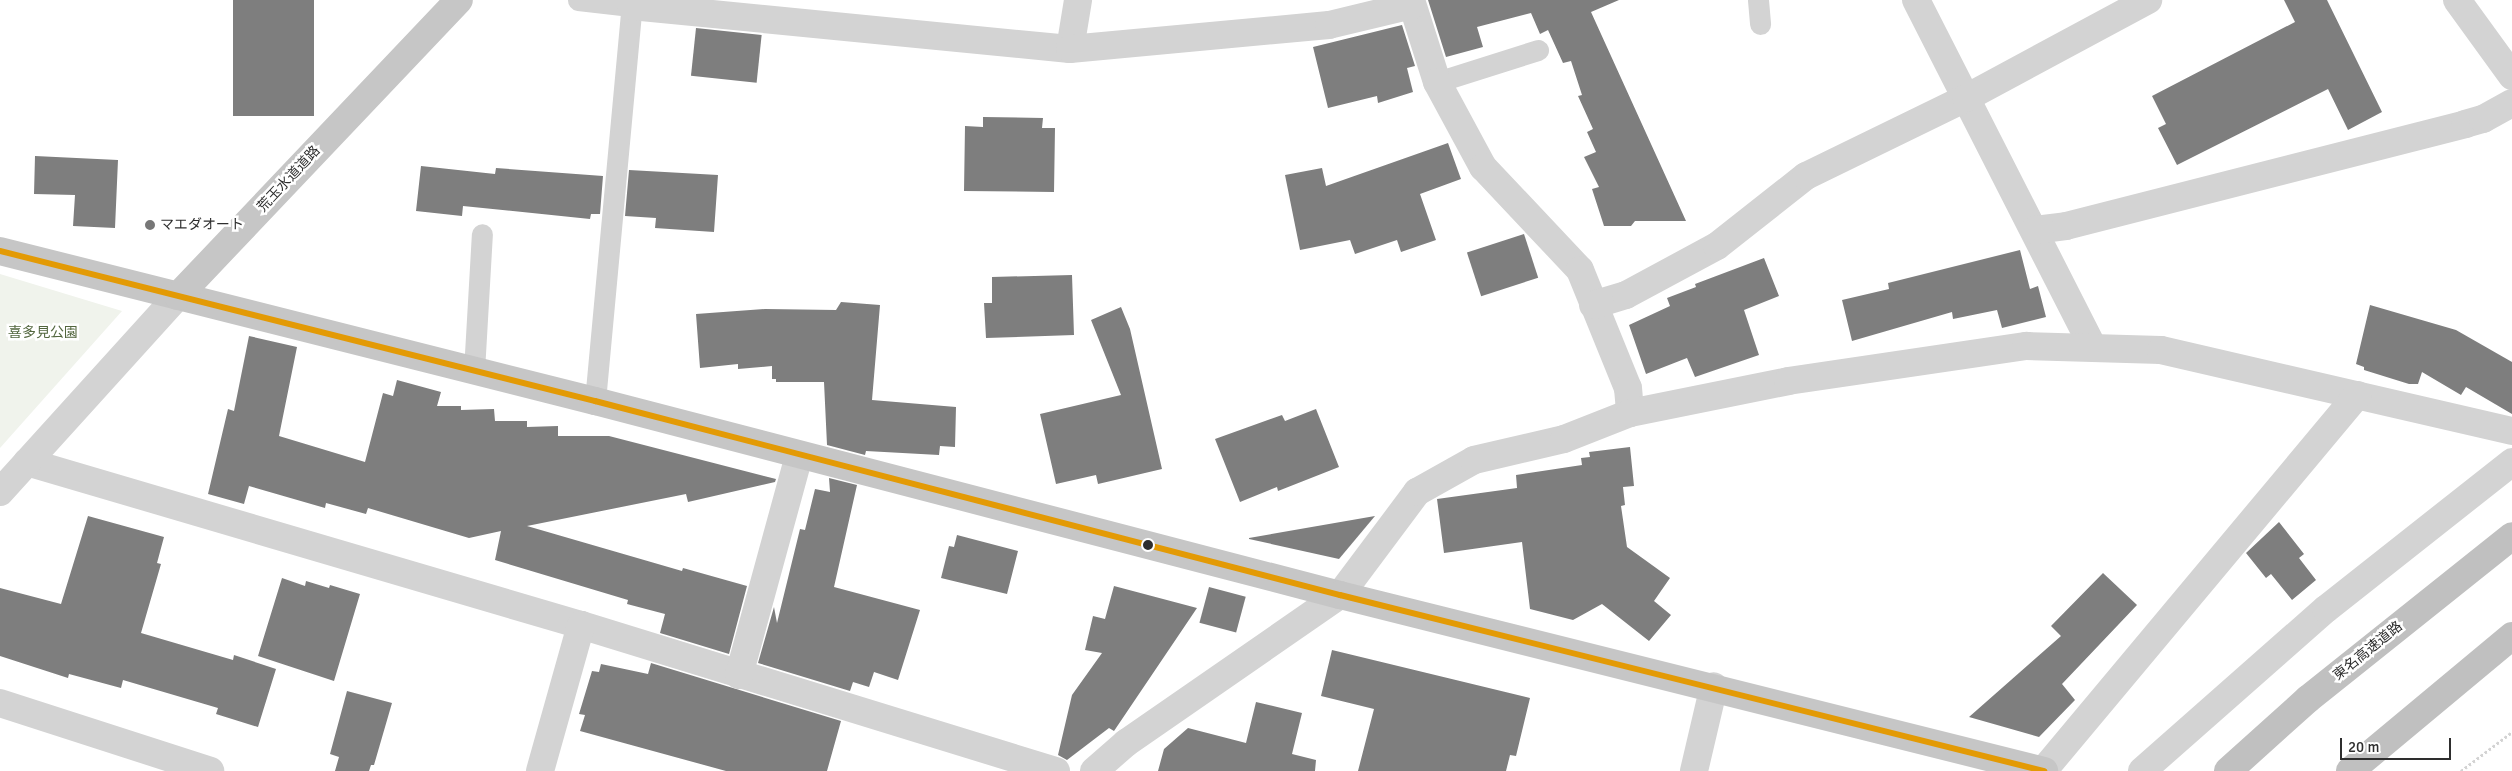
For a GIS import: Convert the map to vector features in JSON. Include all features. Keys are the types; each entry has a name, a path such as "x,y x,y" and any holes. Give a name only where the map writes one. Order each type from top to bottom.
{"highway":[{"name":"東名高速道路","path":"2228,771 2308,699 2512,536"},
{"path":"2350,771 2512,636"}],"main road":[{"name":"荒玉水道道路","path":"178,296 459,0"},
{"path":"0,251 595,401 1340,595 1714,686 2044,771"}],"street":[{"path":"1070,49 1078,0"},
{"path":"1916,0 2035,230 2093,348"},
{"path":"1593,305 1626,295 1717,246 1806,176 1966,98 2148,0"},
{"path":"2457,0 2512,76"},
{"path":"632,3 1070,49 1329,25 1411,2 1437,82 1483,167 1580,270 1628,388 1630,413"},
{"path":"2035,230 2066,226 2474,121 2512,103"},
{"name":"荒玉水道道路","path":"0,492 178,296"},
{"path":"1094,771 1126,743 1340,595 1417,492 1474,460 1564,439 1630,413 1788,381 2026,346 2161,350 2512,431"},
{"path":"2044,771 2358,395"},
{"path":"739,675 800,455"},
{"path":"27,462 581,625 1056,771"},
{"path":"2142,771 2326,609 2512,462"},
{"path":"540,771 581,625"},
{"path":"1694,771 1714,686"},
{"path":"0,703 210,771"}],"lane":[{"path":"578,0 632,3 595,401"},
{"path":"1758,0 1760,24"},
{"path":"1437,82 1538,50"},
{"path":"474,371 482,234"}],"path":[{"path":"2461,771 2512,732"}],"green space":[{"name":"喜多見公園","path":"0,274 122,311 0,448"}],"building":[{"path":"233,0 314,0 314,116 233,116"},
{"path":"1428,0 1619,0 1591,12 1686,221 1635,221 1631,226 1604,226 1592,189 1599,187 1584,157 1596,152 1587,132 1593,129 1578,96 1582,95 1571,61 1563,63 1548,30 1540,34 1531,13 1477,27 1483,47 1446,57"},
{"path":"2284,0 2327,0 2382,112 2348,130 2328,89 2177,165 2158,128 2166,124 2152,96 2295,22"},
{"path":"1402,25 1415,66 1407,68 1413,92 1378,103 1377,96 1328,108 1313,47"},
{"path":"696,28 762,35 757,83 691,76"},
{"path":"983,117 1043,118 1042,128 1055,128 1054,192 964,191 965,126 983,127"},
{"path":"1448,143 1461,179 1420,194 1436,240 1401,252 1397,240 1355,254 1350,240 1300,250 1285,175 1322,168 1326,186"},
{"path":"35,156 118,160 115,228 73,226 75,195 34,194"},
{"path":"421,166 495,174 496,168 603,176 600,214 591,214 590,219 463,206 462,216 416,211"},
{"path":"629,170 718,175 714,232 655,228 656,218 625,216"},
{"path":"1524,234 1538,278 1481,296 1467,253"},
{"path":"2020,250 2030,289 2038,286 2046,317 2002,328 1997,310 1953,319 1952,312 1852,341 1842,300 1889,289 1888,283"},
{"path":"1764,258 1779,296 1744,310 1759,355 1695,377 1687,358 1646,374 1629,325 1670,306 1667,298 1696,287 1695,284"},
{"path":"1072,275 1074,335 986,338 984,303 992,303 992,277"},
{"path":"841,302 880,305 872,400 956,407 955,447 940,446 939,455 866,451 865,455 827,445 824,382 776,382 776,379 772,379 772,366 738,369 738,364 700,368 696,314 765,309 836,310"},
{"path":"2370,305 2456,330 2512,362 2512,414 2466,387 2461,395 2422,372 2418,384 2409,384 2364,370 2364,367 2356,364"},
{"path":"1121,307 1130,329 1162,469 1098,484 1096,475 1056,484 1040,414 1121,395 1091,320"},
{"path":"249,336 297,347 279,436 365,462 383,393 393,396 397,380 441,392 437,406 461,406 461,410 494,409 495,421 527,421 527,427 558,426 558,436 609,436 776,479 775,482 688,502 686,494 527,526 682,571 683,568 747,586 729,654 660,633 665,614 627,604 628,600 495,560 501,531 469,538 368,508 366,514 326,503 325,508 249,486 244,504 208,494 228,409 234,411"},
{"path":"1316,409 1339,467 1278,491 1277,487 1240,502 1215,439 1282,415 1285,421"},
{"path":"1630,447 1634,486 1623,487 1625,505 1621,506 1627,547 1670,578 1654,601 1671,615 1649,641 1602,604 1573,620 1530,609 1522,542 1444,553 1437,499 1517,488 1516,475 1582,465 1581,458 1590,457 1589,452"},
{"path":"829,478 857,485 834,587 920,610 898,680 874,672 869,687 853,682 850,691 758,663 774,607 777,623 800,529 805,530 815,489 830,492"},
{"path":"88,516 164,537 157,563 161,564 141,633 233,660 234,655 276,669 258,727 216,714 218,708 123,680 121,688 69,674 68,678 0,656 0,588 61,604"},
{"path":"1375,516 1339,559 1249,539 1249,538"},
{"path":"2279,522 2304,554 2299,558 2316,580 2292,600 2271,574 2266,578 2246,553"},
{"path":"957,535 1018,551 1007,594 941,578 949,546 954,547"},
{"path":"2103,573 2137,605 2062,684 2075,700 2039,737 1969,717 2061,636 2051,626"},
{"path":"282,578 305,586 306,581 329,588 330,585 360,594 334,681 258,656"},
{"path":"1114,586 1197,608 1114,731 1109,728 1067,760 1058,755 1072,695 1102,653 1085,650 1093,616 1105,619"},
{"path":"1209,587 1246,597 1236,633 1199,623"},
{"path":"1332,650 1530,698 1516,756 1510,755 1506,771 1358,771 1374,709 1321,696"},
{"path":"651,663 841,721 827,771 726,771 580,731 585,715 579,714 592,671 599,672 601,664 648,674"},
{"path":"347,691 392,703 374,765 371,765 369,771 335,771 339,757 330,754"},
{"path":"1256,702 1302,713 1292,754 1316,760 1315,771 1158,771 1164,749 1188,728 1246,743"}],"transit line":[{"path":"0,251 595,401 1340,595 2044,771"}],"place":[{"name":"マエダオート","path":"150,225"}]}
